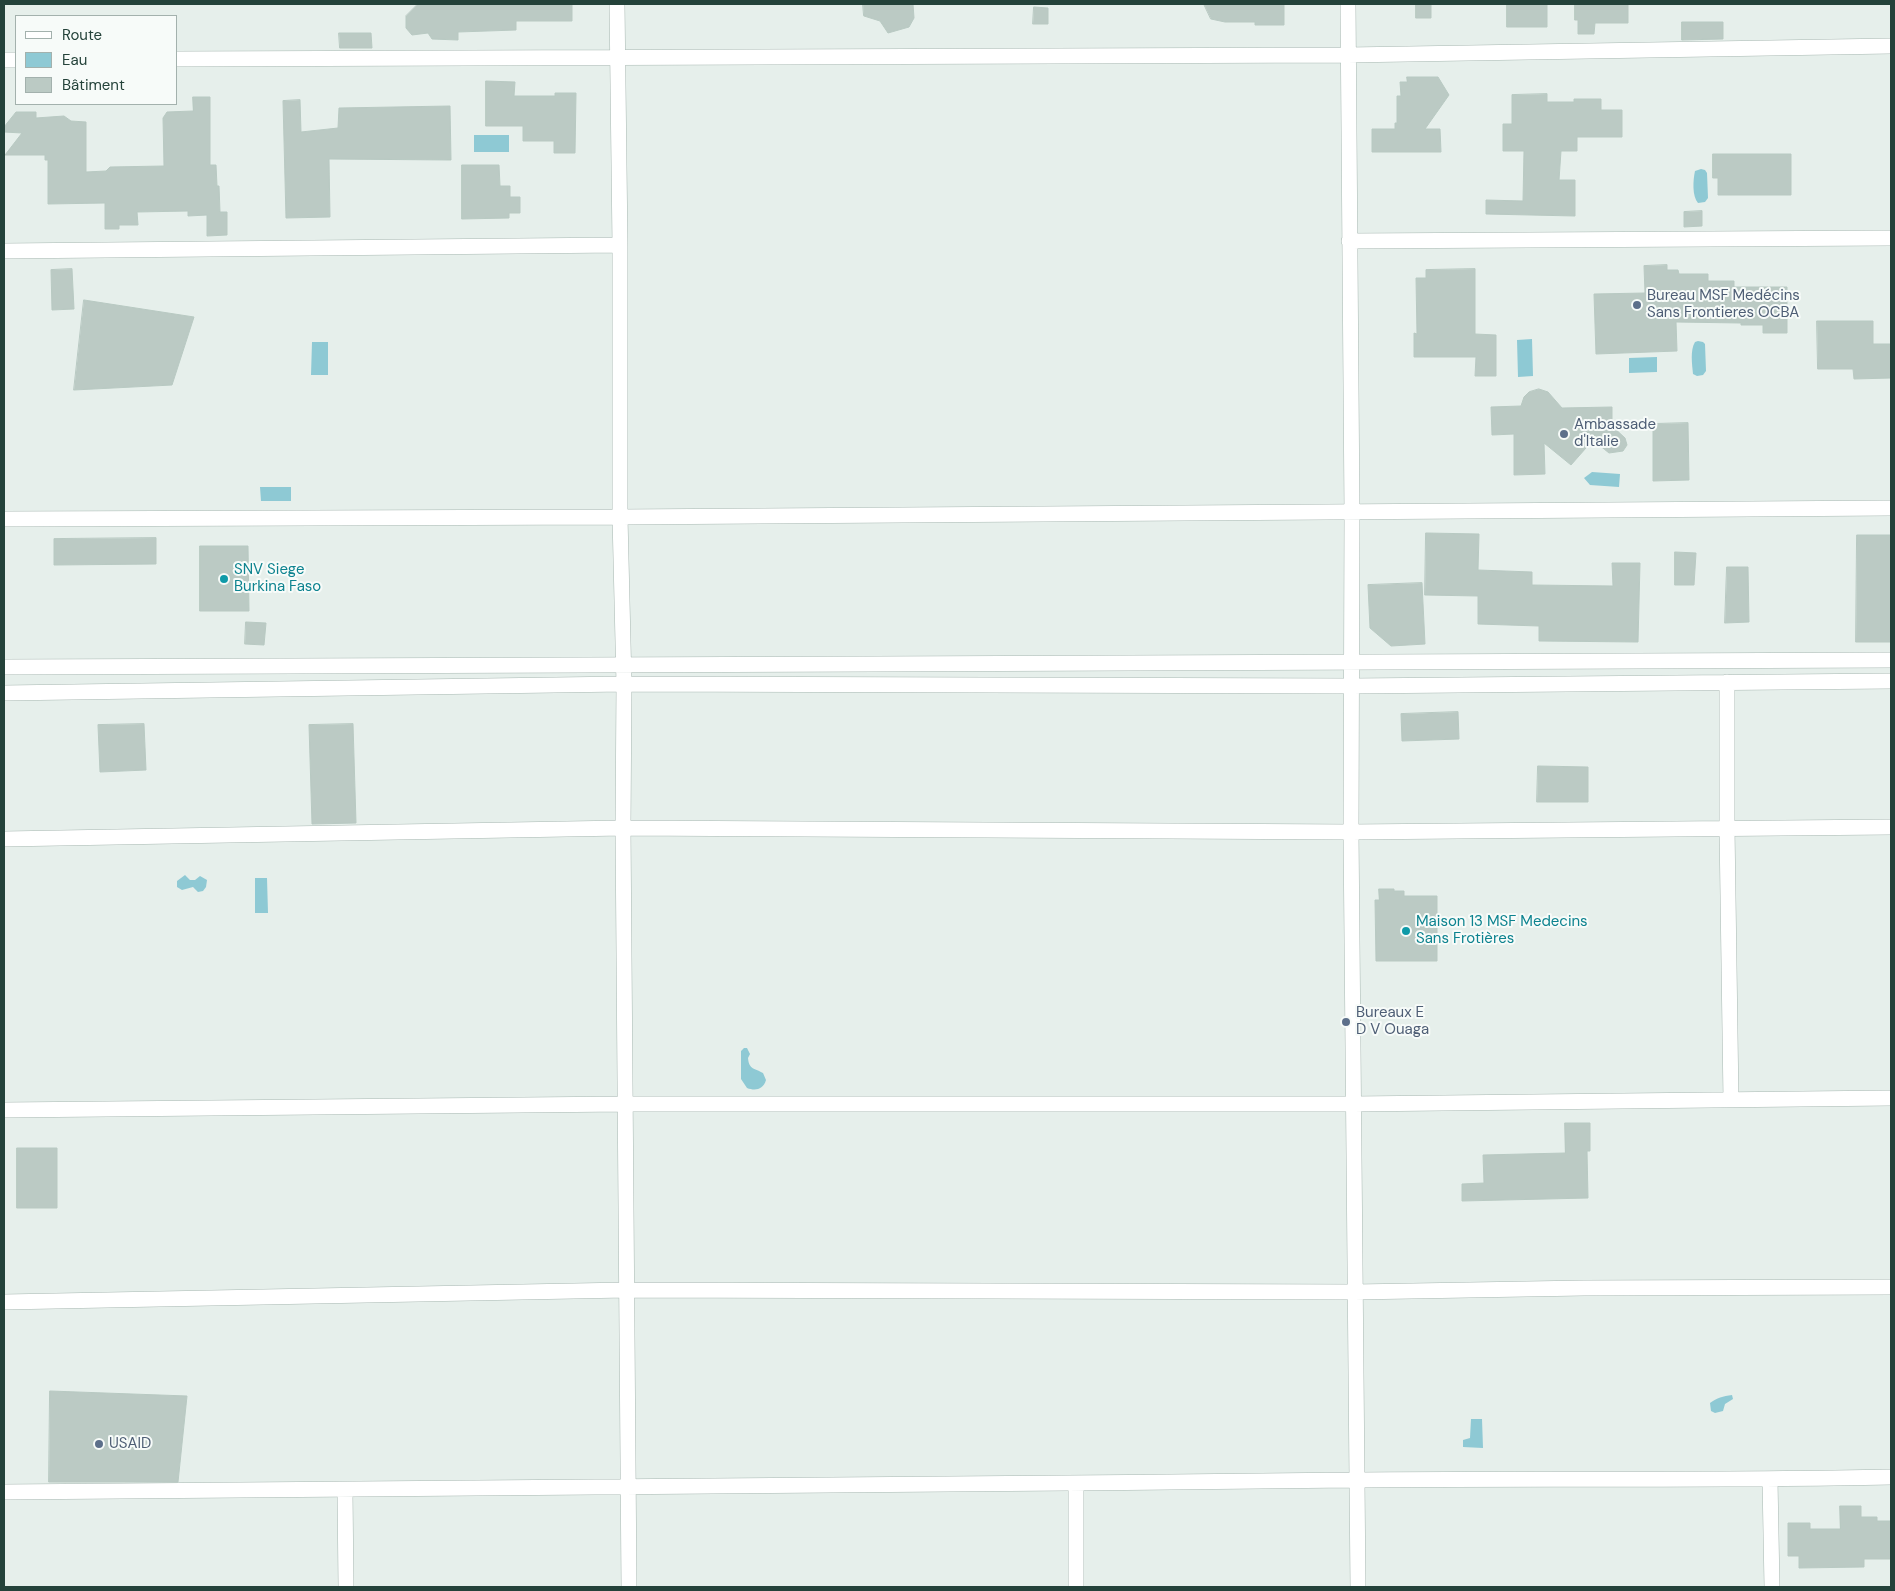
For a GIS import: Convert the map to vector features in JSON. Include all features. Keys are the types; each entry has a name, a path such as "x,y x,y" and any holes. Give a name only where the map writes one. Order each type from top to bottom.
{"street":[{"path":"617,4 620,245 620,517 624,684 623,828 629,1587"},
{"path":"1348,4 1352,513 1351,832 1358,1587"},
{"path":"178,59 1348,55 1891,46"},
{"path":"1349,241 1891,238"},
{"path":"4,251 620,245"},
{"path":"4,518 620,517 1891,508"},
{"path":"4,667 623,663 1352,664 1891,660"},
{"path":"4,693 624,684 1352,686 1891,681"},
{"path":"1727,682 1726,828 1731,1100"},
{"path":"4,840 623,828 1351,832 1891,827"},
{"path":"4,1110 626,1104 1354,1104 1891,1098"},
{"path":"4,1302 626,1290 1355,1292 1584,1288 1891,1287"},
{"path":"4,1492 345,1491 1358,1480 1770,1480 1891,1477"},
{"path":"1770,1480 1772,1587"},
{"path":"1076,1484 1076,1587"},
{"path":"345,1491 346,1587"}],"water":[{"path":"474,135 509,135 509,152 474,152"},
{"path":"1701,169 1707,173 1708,198 1705,202 1698,203 1694,192 1694,179 1695,171"},
{"path":"1532,339 1533,376 1518,377 1517,340"},
{"path":"1698,341 1705,344 1706,371 1703,375 1697,376 1693,374 1692,349 1695,342"},
{"path":"312,342 328,342 328,375 311,375"},
{"path":"1657,357 1657,372 1629,373 1629,358"},
{"path":"1592,472 1620,474 1619,487 1590,485 1584,478"},
{"path":"260,487 291,487 291,501 261,501"},
{"path":"185,875 190,880 195,880 200,876 207,880 206,887 203,891 198,892 193,887 182,890 177,887 177,881"},
{"path":"255,878 267,878 268,913 255,913"},
{"path":"747,1048 750,1054 748,1058 750,1065 763,1073 766,1080 763,1086 758,1089 747,1088 741,1079 741,1051"},
{"path":"1732,1395 1733,1399 1725,1404 1723,1411 1715,1413 1711,1411 1710,1403"},
{"path":"1471,1419 1482,1419 1483,1448 1463,1447 1463,1440 1470,1438"}],"building":[{"path":"418,4 572,4 572,21 516,21 516,30 458,32 458,40 432,39 428,33 412,35 406,28 406,16"},
{"path":"863,4 913,4 914,18 909,27 888,33 880,21 864,16"},
{"path":"1204,4 1284,4 1284,25 1255,25 1255,22 1225,22 1211,19"},
{"path":"1416,4 1431,4 1431,18 1416,18"},
{"path":"1507,4 1547,4 1547,27 1507,27"},
{"path":"1575,4 1628,4 1628,23 1595,23 1594,34 1578,34 1578,20 1575,20"},
{"path":"1034,7 1048,8 1048,24 1033,24"},
{"path":"1682,22 1723,22 1723,39 1682,40"},
{"path":"339,33 371,33 372,48 340,48"},
{"path":"1407,77 1438,77 1449,95 1425,129 1440,129 1441,152 1372,152 1372,129 1395,129 1395,123 1397,123 1397,96 1401,96 1400,82 1407,82"},
{"path":"486,81 515,82 514,96 555,96 555,93 576,93 575,153 554,153 554,141 523,141 523,126 486,126"},
{"path":"1547,94 1547,102 1601,99 1601,110 1622,110 1622,137 1577,137 1577,151 1561,151 1559,180 1575,180 1575,216 1486,214 1486,200 1523,201 1524,151 1503,151 1503,124 1512,124 1512,95"},
{"path":"193,97 210,97 210,165 216,165 220,212 227,212 227,235 207,236 207,215 188,216 188,211 137,212 138,225 119,225 119,229 105,229 105,203 48,204 48,160 45,160 45,155 5,155 22,133 4,132 4,127 16,112 36,112 36,118 64,116 71,121 86,122 86,172 106,171 110,167 164,166 163,118 167,112 193,111"},
{"path":"300,100 301,132 338,128 339,108 450,106 451,160 329,159 330,217 286,218 283,101"},
{"path":"1713,154 1791,154 1791,195 1718,195 1718,178 1713,178"},
{"path":"462,165 499,165 500,186 510,186 510,197 520,197 520,213 509,213 509,218 462,219"},
{"path":"1702,211 1702,226 1684,227 1684,212"},
{"path":"1667,265 1667,270 1678,270 1679,274 1708,274 1708,281 1734,281 1734,287 1787,287 1787,333 1763,333 1763,325 1676,322 1677,351 1596,354 1594,294 1645,293 1644,266"},
{"path":"72,269 74,309 52,310 51,270"},
{"path":"1475,269 1475,334 1496,335 1496,376 1475,376 1476,357 1414,357 1414,333 1417,334 1416,278 1426,278 1426,270"},
{"path":"84,300 194,317 172,385 74,390"},
{"path":"1817,321 1873,321 1873,344 1891,344 1891,378 1854,379 1853,369 1818,369"},
{"path":"1539,389 1548,392 1562,408 1612,407 1612,426 1625,438 1627,445 1623,451 1609,453 1593,440 1571,465 1544,443 1545,474 1514,475 1514,434 1492,435 1491,407 1521,406 1524,397 1529,392"},
{"path":"1688,423 1689,480 1653,481 1653,424"},
{"path":"1426,533 1479,534 1478,570 1532,572 1532,585 1613,586 1612,563 1640,563 1638,642 1539,641 1539,626 1478,624 1478,596 1425,595"},
{"path":"1857,535 1891,535 1891,642 1856,642"},
{"path":"156,538 156,564 54,565 54,539"},
{"name":"SNV Siege Burkina Faso","path":"200,546 248,546 249,611 200,611"},
{"path":"1675,552 1696,553 1694,585 1675,585"},
{"path":"1727,567 1748,567 1749,622 1725,623"},
{"path":"1422,583 1425,644 1391,646 1370,628 1368,585"},
{"path":"246,622 266,623 264,645 245,644"},
{"path":"1458,712 1459,739 1402,741 1401,714"},
{"path":"144,724 146,770 100,772 98,725"},
{"path":"353,724 356,823 312,824 309,725"},
{"path":"1538,766 1588,767 1588,802 1537,802"},
{"name":"Maison 13 MSF Medecins Sans Frotières","path":"1379,889 1404,891 1404,896 1437,896 1437,961 1376,961 1375,900 1379,900"},
{"path":"1565,1123 1590,1123 1590,1151 1587,1151 1588,1198 1462,1201 1462,1184 1484,1183 1483,1155 1565,1153"},
{"path":"17,1148 57,1148 57,1208 17,1208"},
{"path":"50,1391 187,1396 178,1482 49,1482"},
{"path":"1840,1506 1861,1506 1861,1517 1877,1517 1877,1521 1891,1521 1891,1559 1864,1559 1864,1567 1799,1568 1799,1556 1788,1556 1788,1523 1810,1523 1810,1529 1840,1529"}],"place":[{"name":"Bureau MSF Medécins Sans Frontieres OCBA","path":"1637,305"},
{"name":"Ambassade d'Italie","path":"1564,434"},
{"name":"SNV Siege Burkina Faso","path":"224,579"},
{"name":"Maison 13 MSF Medecins Sans Frotières","path":"1406,931"},
{"name":"Bureaux E D V Ouaga","path":"1346,1022"},
{"name":"USAID","path":"99,1444"}]}
